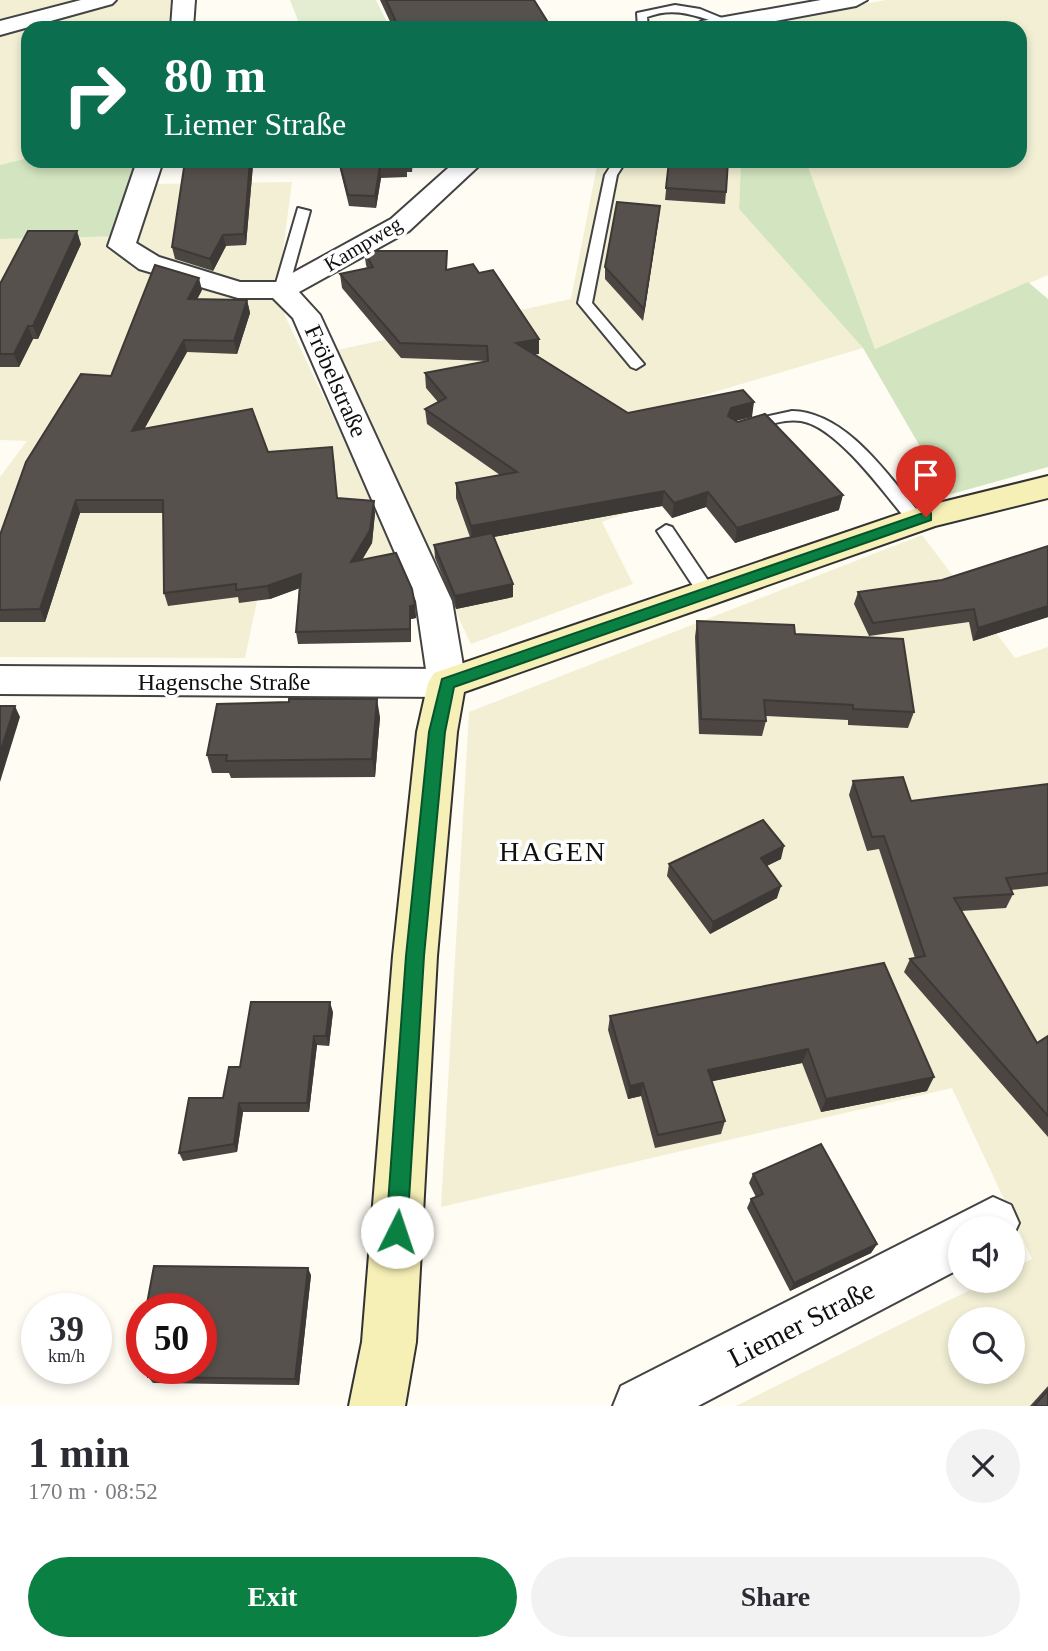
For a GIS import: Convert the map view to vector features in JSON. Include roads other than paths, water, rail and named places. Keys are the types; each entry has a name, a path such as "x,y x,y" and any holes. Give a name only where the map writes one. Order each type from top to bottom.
{"main road":[{"path":"377,1406 389,1342 425,850 437,732 447,683 916,520 1048,487"}],"street":[{"path":"26,21 105,0"},
{"path":"182,21 184,0"},
{"path":"740,21 856,0"},
{"path":"0,28 21,22"},
{"path":"148,168 122,246 149,263 238,290 281,290"},
{"name":"Kampweg","path":"281,290 334,264 400,225 463,168"},
{"name":"Fröbelstraße","path":"281,290 306,315 434,601 447,683"},
{"name":"Hagensche Straße","path":"0,680 447,683"},
{"name":"Liemer Straße","path":"641,1406 948,1247"}],"lane":[{"path":"642,21 641,15 661,6 694,10 724,21"},
{"path":"616,168 611,175 585,303 636,365"},
{"path":"281,290 303,211"},
{"path":"735,429 793,415 816,419 839,436 916,520"},
{"path":"666,531 706,593"}],"district":[{"name":"HAGEN","path":"553,851"}]}
